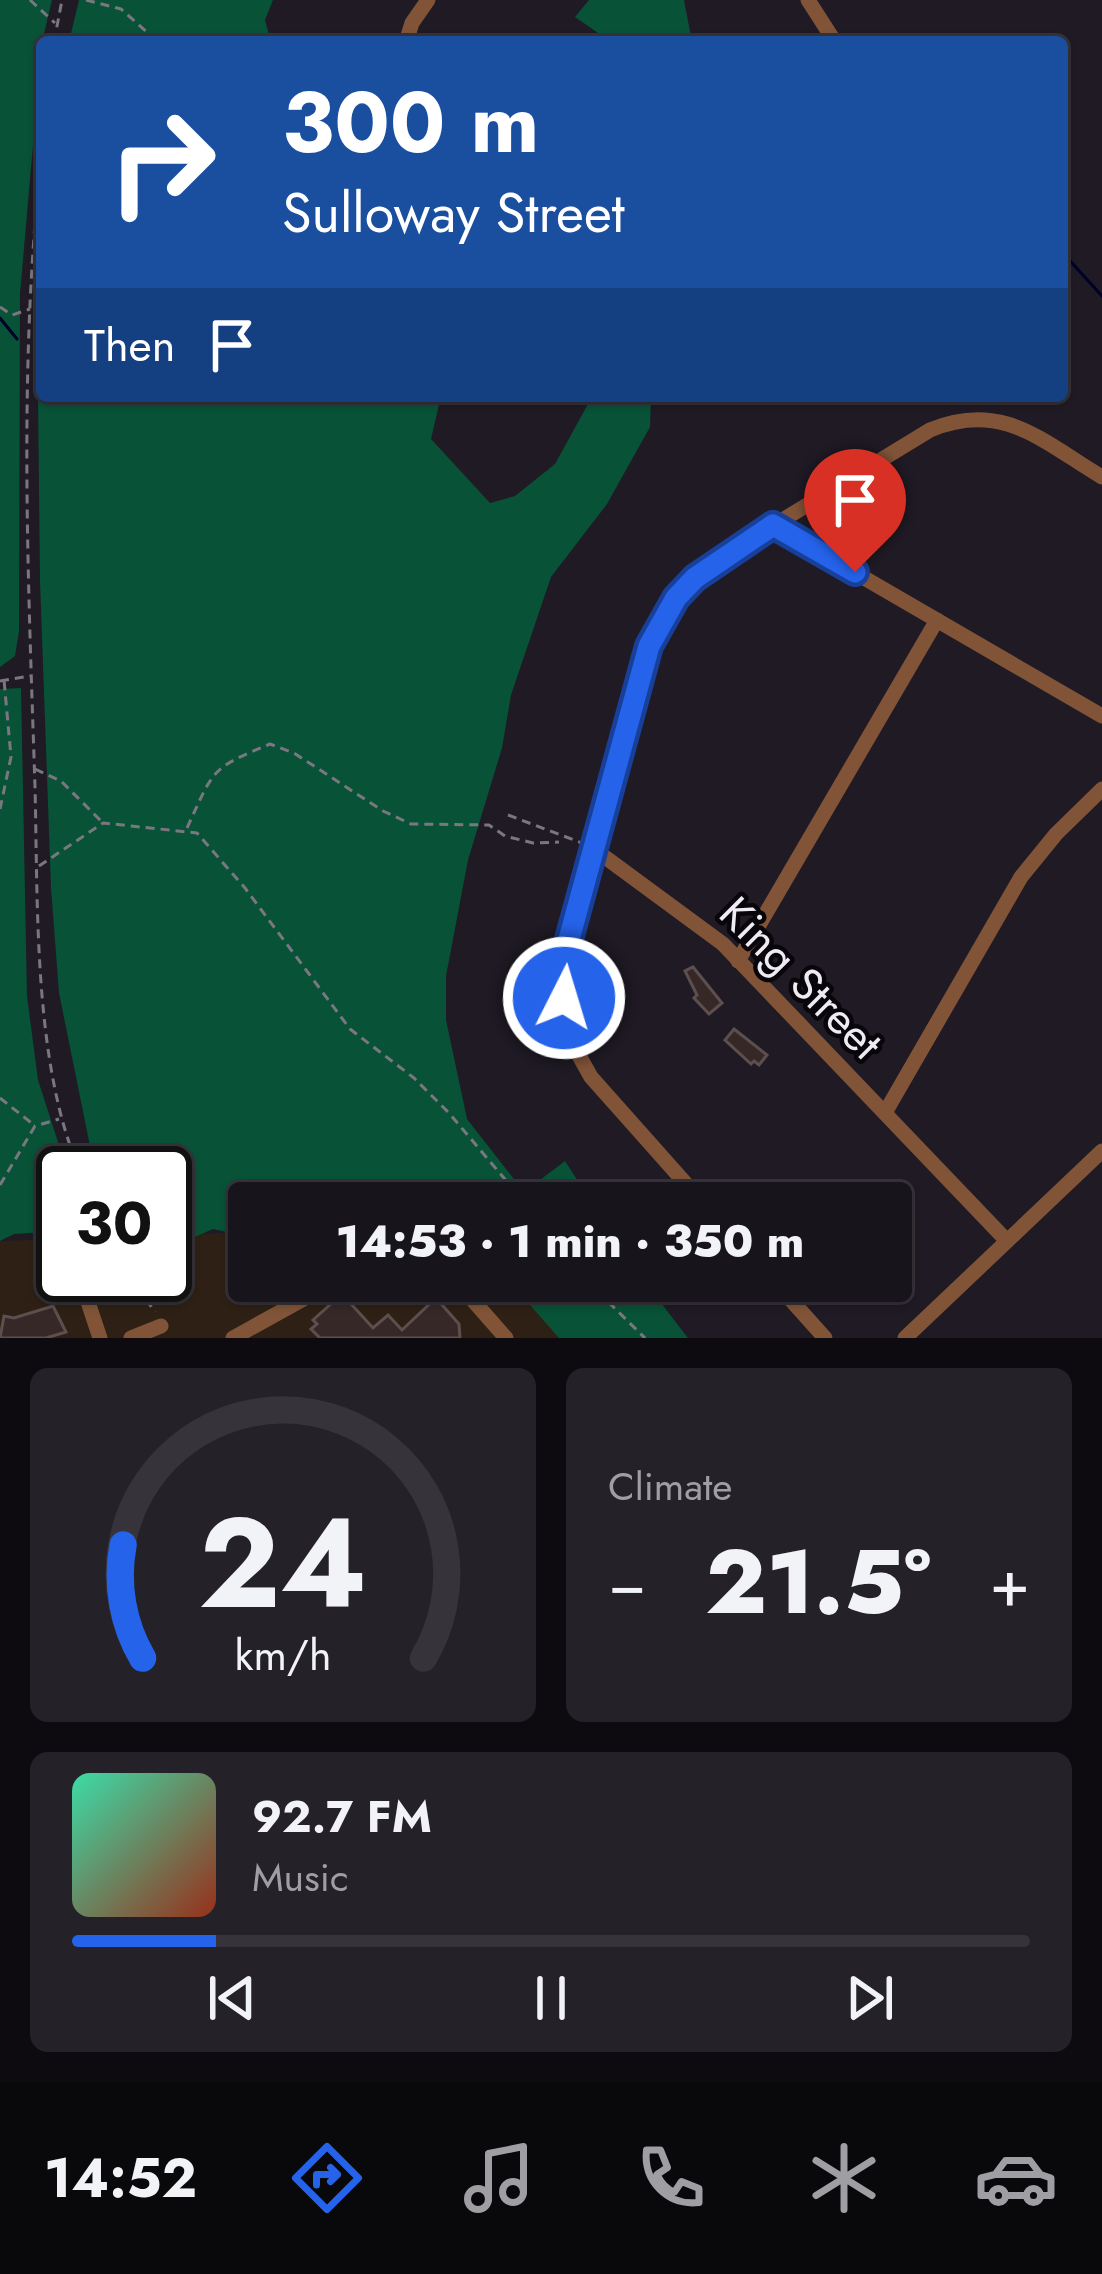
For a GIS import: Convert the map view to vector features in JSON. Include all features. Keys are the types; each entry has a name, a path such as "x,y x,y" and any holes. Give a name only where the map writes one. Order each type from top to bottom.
{"street":[{"path":"408,36 428,0"},
{"path":"808,0 829,36"},
{"path":"684,1182 591,1077 573,1039 564,998 563,970 649,646 661,621 695,578 773,525 930,430 955,420 995,418 1102,477"},
{"path":"773,525 1102,716"},
{"path":"738,961 937,620"},
{"path":"886,1111 1021,877 1102,789"},
{"name":"King Street","path":"595,849 702,925 1007,1241"},
{"path":"904,1338 1102,1151"},
{"path":"88,1302 100,1338"},
{"path":"232,1338 255,1333 303,1302"},
{"path":"474,1302 506,1338"},
{"path":"793,1302 825,1338"},
{"path":"130,1338 161,1325"}],"path":[{"path":"31,0 56,25"},
{"path":"55,36 62,0"},
{"path":"86,0 121,9 151,36"},
{"path":"36,235 29,309 25,496 37,867 49,1061 72,1146"},
{"path":"0,307 12,315 29,309"},
{"path":"0,809 11,758 2,680 32,676"},
{"path":"186,830 208,778 230,760 270,744 294,753 411,824 489,825 505,836 559,842"},
{"path":"34,769 61,781 103,823 197,833 245,888 350,1029 449,1113 507,1182"},
{"path":"508,815 595,849"},
{"path":"37,867 103,823"},
{"path":"0,1098 35,1126"},
{"path":"0,1185 35,1126 61,1119"},
{"path":"608,1302 645,1338"}],"shaded area":[{"path":"228,1233 228,1302 605,1302 637,1338 0,1338 0,1241 36,1240 36,1302 192,1302 192,1234"}],"green space":[{"path":"0,0 52,0 43,36 36,36 36,111 20,294 19,631 15,656 0,667"},
{"path":"79,0 273,0 265,20 269,36 70,36"},
{"path":"589,0 684,0 691,36 601,36 575,17"},
{"path":"38,402 440,402 431,439 490,503 515,496 555,464 591,402 651,402 650,427 607,504 551,577 511,695 502,748 468,860 446,976 446,1020 467,1119 516,1182 228,1182 228,1232 213,1229 192,1238 192,1146 90,1146 59,993 51,888"},
{"path":"21,688 27,996 38,1080 59,1146 36,1146 36,1233 14,1234 0,1241 0,689"},
{"path":"565,1161 578,1182 537,1182"},
{"path":"527,1302 660,1302 688,1338 559,1338"}],"building":[{"path":"693,967 722,1003 709,1014 694,998 697,995 685,971"},
{"path":"734,1029 767,1055 759,1065 751,1064 725,1040"},
{"path":"333,1302 349,1302 373,1328 388,1315 402,1330 432,1302 440,1302 459,1324 460,1338 320,1338 311,1329 317,1324 313,1320"},
{"path":"53,1306 66,1332 46,1338 0,1338 4,1316 14,1318"}],"waterway":[{"path":"1068,259 1102,296"},
{"path":"0,318 17,339"}],"route":[{"path":"564,998 568,943 649,646 676,598 717,560 773,525 855,572"}]}
